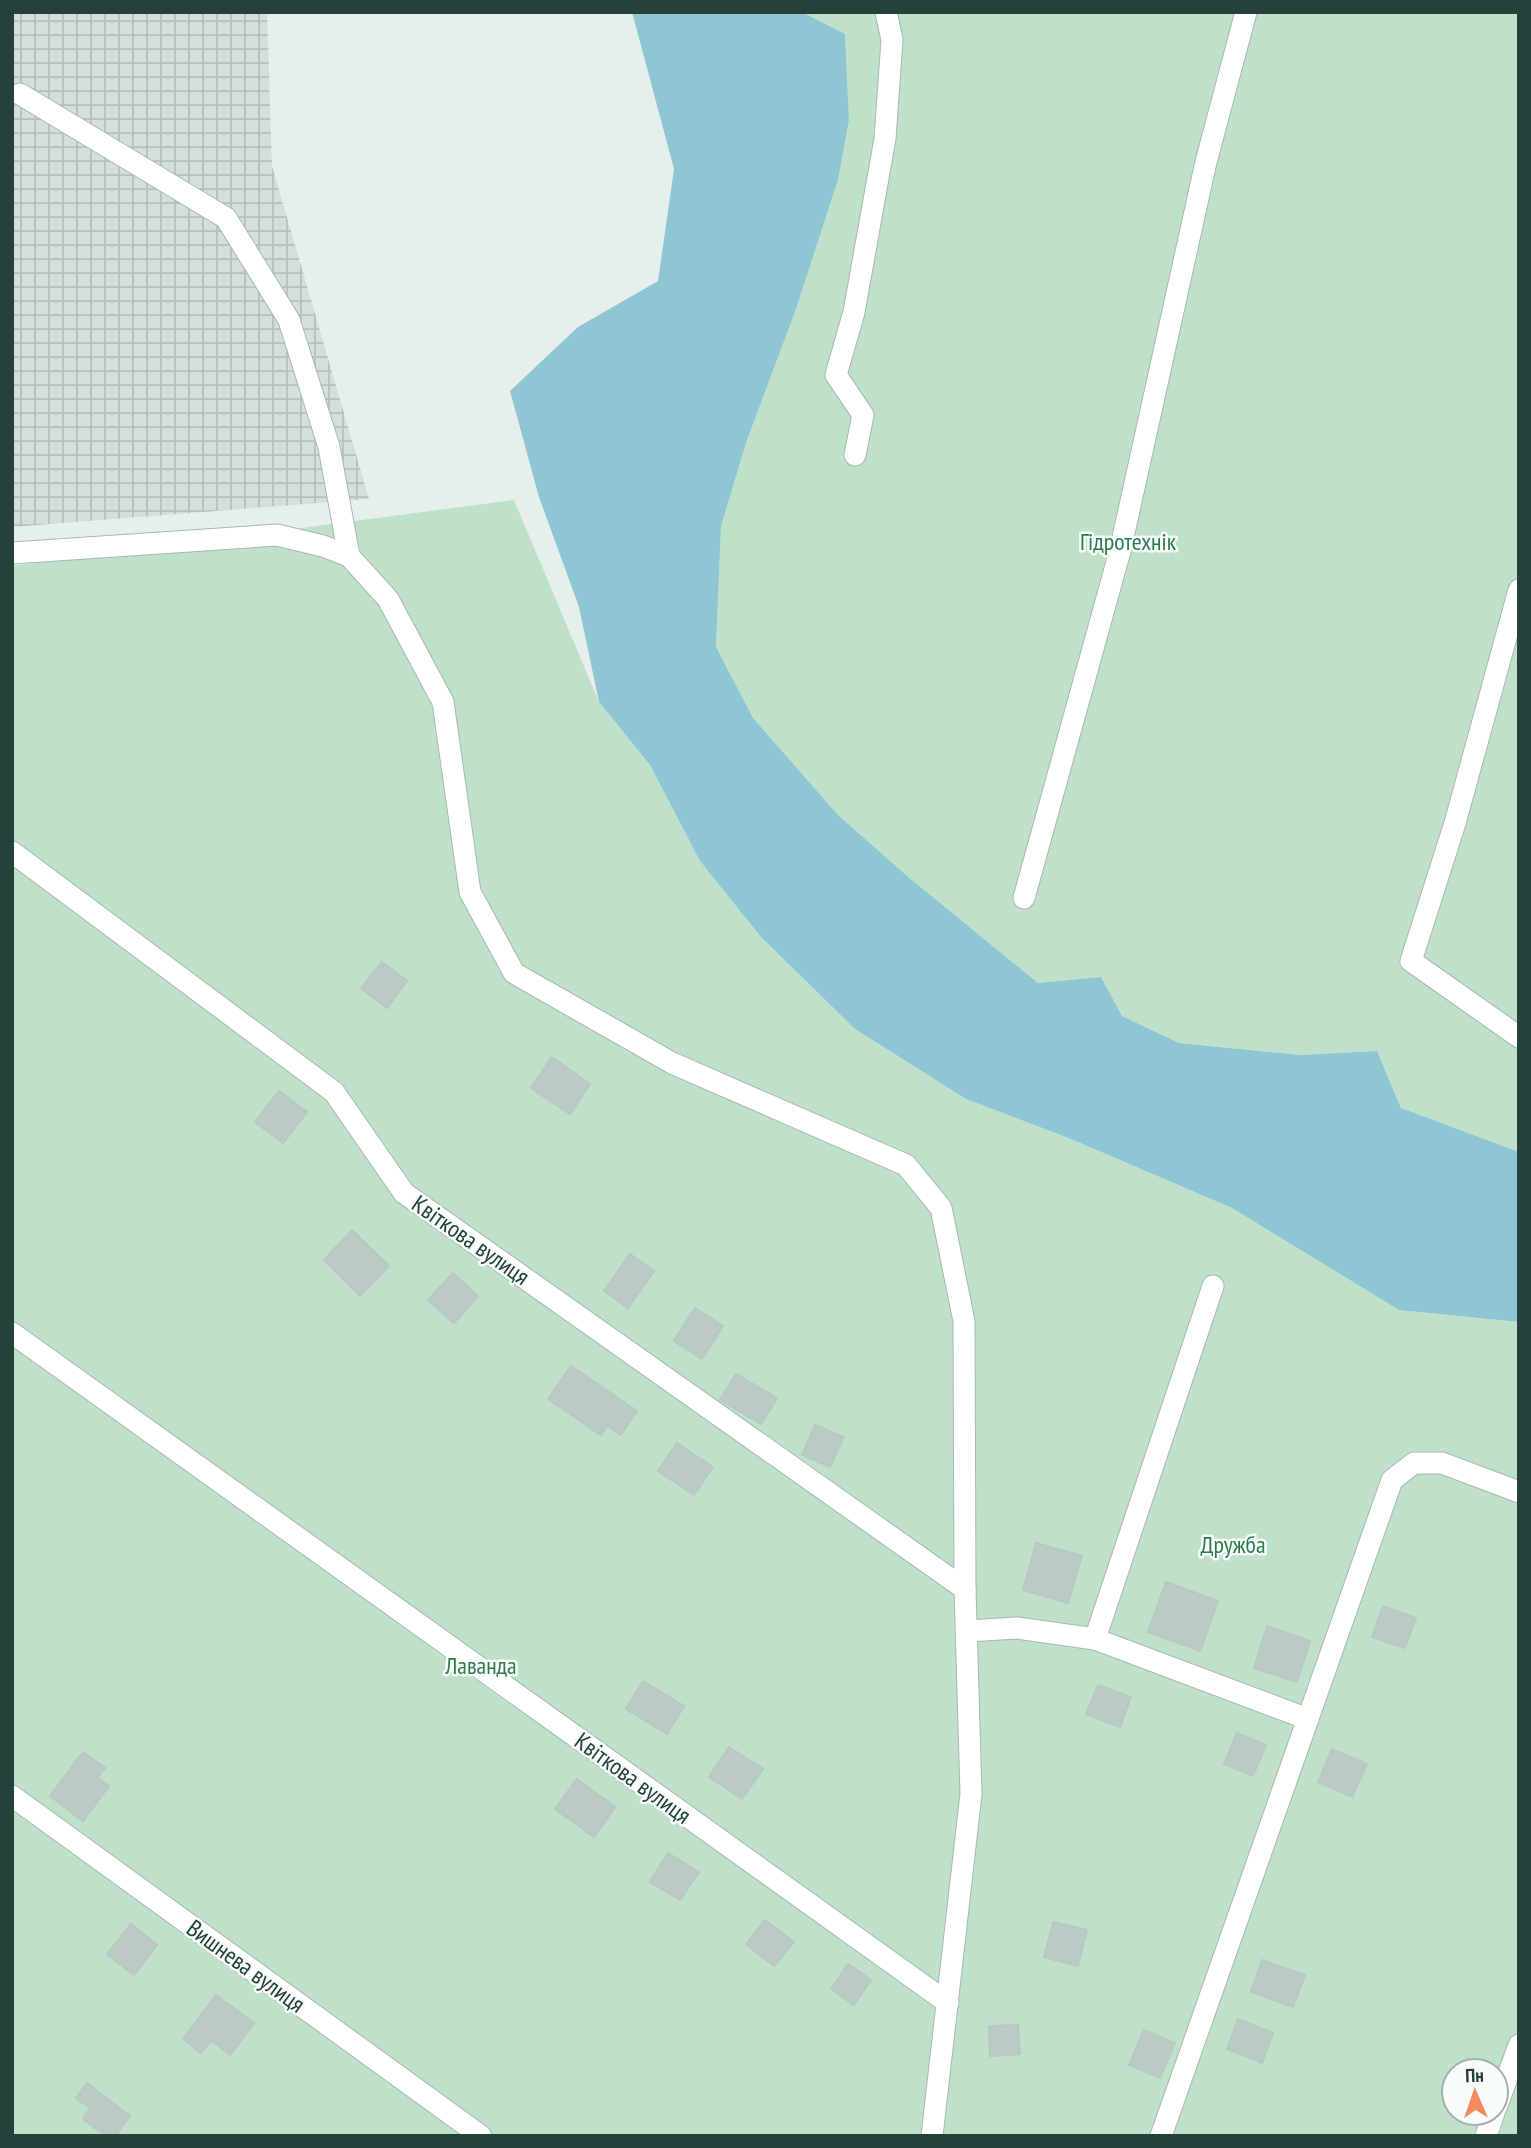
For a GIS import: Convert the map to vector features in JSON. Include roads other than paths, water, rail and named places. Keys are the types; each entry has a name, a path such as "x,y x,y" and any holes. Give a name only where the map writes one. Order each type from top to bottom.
{"street":[{"path":"855,456 863,415 835,376 854,312 885,139 892,40 886,12"},
{"path":"1024,898 1120,551 1206,162 1246,12"},
{"path":"20,94 226,218 289,320 329,447 349,556"},
{"path":"12,554 277,535 323,546 349,556 388,599 443,702 470,892 514,973 672,1063 906,1165 941,1208 964,1321 965,1589 971,1794 932,2136"},
{"path":"1519,590 1455,823 1411,961 1519,1037"},
{"name":"Квіткова вулиця","path":"12,852 334,1092 404,1193 965,1589"},
{"path":"1095,1639 1213,1286"},
{"name":"Квіткова вулиця","path":"12,1333 948,2003"},
{"path":"1161,2136 1392,1480 1414,1462 1442,1463 1519,1492"},
{"path":"967,1631 1017,1628 1095,1639 1308,1719"},
{"name":"Вишнева вулиця","path":"12,1796 481,2136"},
{"path":"1510,2070 1519,2045"}],"water":[{"path":"632,12 802,12 845,34 849,120 838,180 795,312 747,440 721,526 716,647 753,718 838,815 907,876 1038,983 1101,977 1122,1016 1179,1043 1301,1055 1377,1051 1401,1108 1519,1152 1519,1322 1399,1310 1232,1208 1071,1139 966,1099 855,1029 761,937 700,861 650,765 599,702 579,607 539,497 510,391 578,327 658,281 674,169"}],"park label":[{"name":"Гідротехнік","path":"1128,541"},
{"name":"Дружба","path":"1233,1544"},
{"name":"Лаванда","path":"481,1665"}]}
